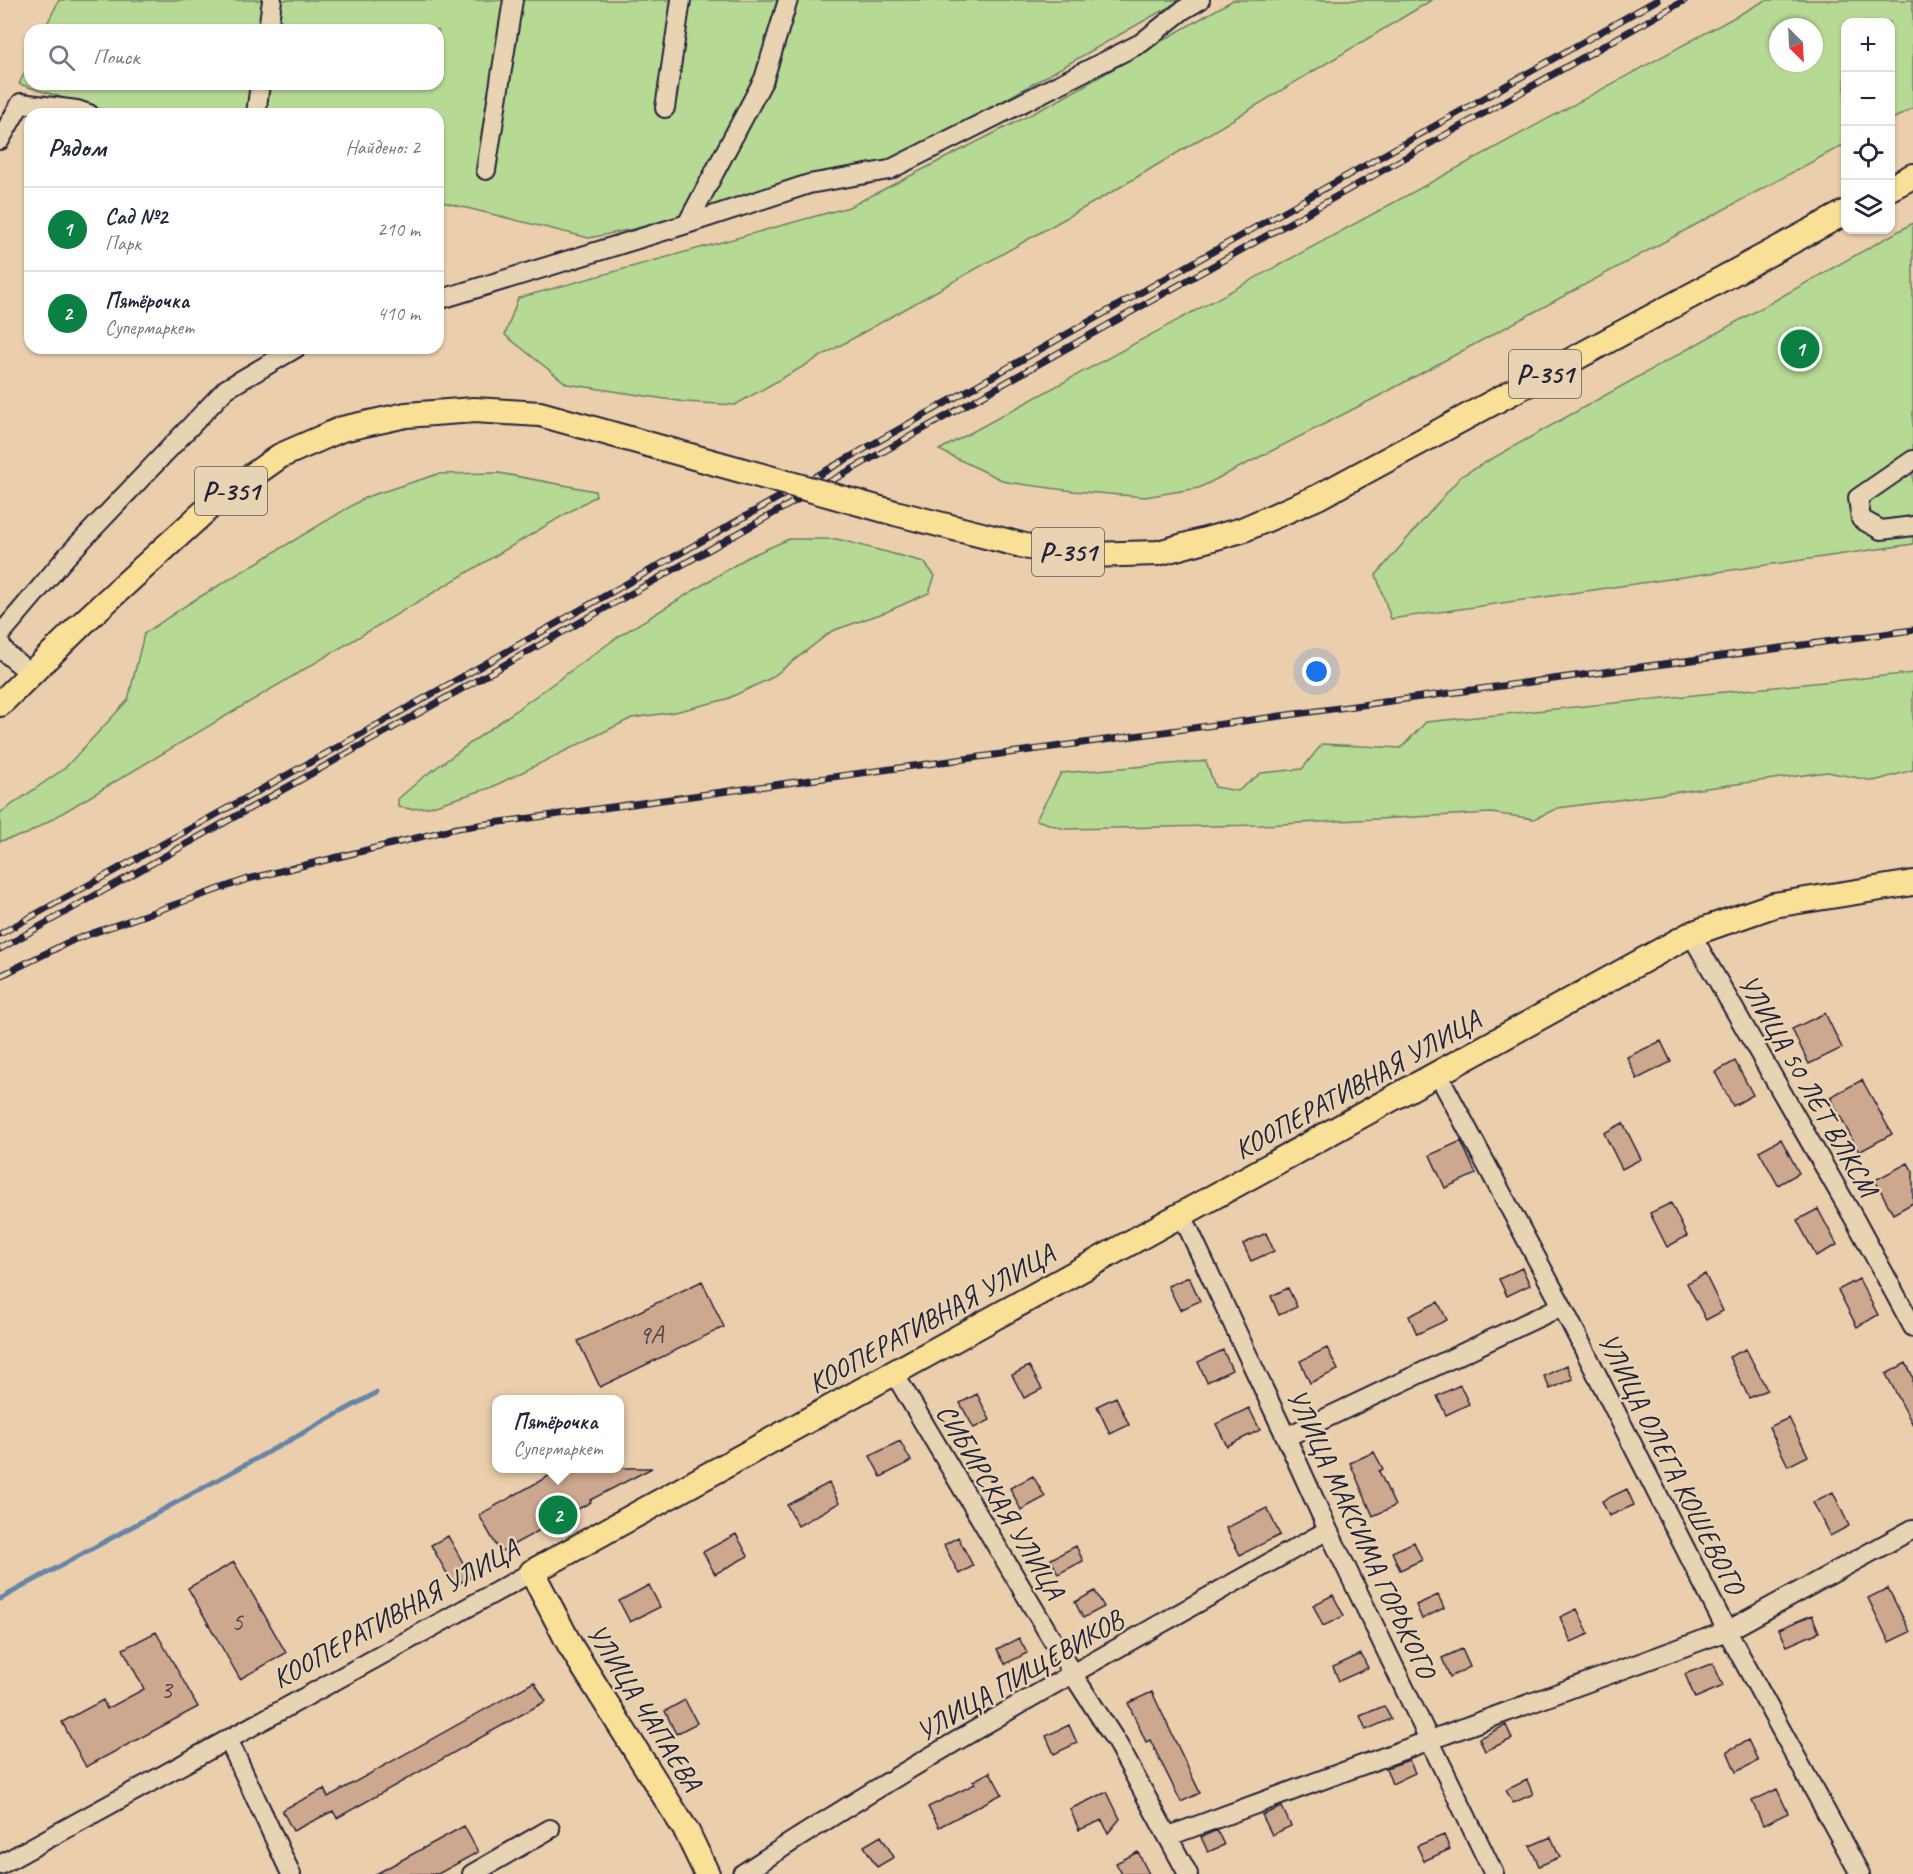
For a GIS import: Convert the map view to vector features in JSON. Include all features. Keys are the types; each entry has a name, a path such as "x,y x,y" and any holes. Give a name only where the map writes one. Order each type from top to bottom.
{"main road":[{"path":"1895,185 1913,176"},
{"name":"Р-351","path":"31,674 87,619 215,502 280,456 342,429 406,415 474,410 540,414 895,513 1029,547 1088,555 1158,553 1242,530 1318,496 1841,214"},
{"path":"0,704 31,674"},
{"name":"КООПЕРАТИВНАЯ УЛИЦА","path":"532,1572 1691,934 1774,905 1913,883"},
{"name":"УЛИЦА ЧАПАЕВА","path":"532,1572 571,1647 687,1832 707,1874"}],"street":[{"path":"269,24 272,0"},
{"path":"486,170 513,0"},
{"path":"665,108 681,0"},
{"path":"687,224 764,79 788,0"},
{"path":"444,298 809,184 889,170 1141,43 1183,10 1200,0"},
{"path":"257,108 259,90"},
{"path":"0,140 21,104 58,108"},
{"path":"0,635 66,556 226,389 286,354"},
{"path":"1913,460 1858,498 1861,519 1881,530 1913,526"},
{"path":"0,644 7,654 31,674"},
{"name":"УЛИЦА 50 ЛЕТ ВЛКСМ","path":"1691,934 1855,1220 1913,1327"},
{"name":"УЛИЦА ОЛЕГА КОШЕВОГО","path":"1438,1074 1563,1306 1727,1631 1860,1874"},
{"name":"УЛИЦА МАКСИМА ГОРЬКОГО","path":"1182,1215 1328,1530 1494,1874"},
{"path":"1286,1437 1563,1306"},
{"name":"СИБИРСКАЯ УЛИЦА","path":"894,1373 1072,1673 1117,1743 1188,1874"},
{"path":"1169,1836 1727,1631 1913,1529"},
{"name":"УЛИЦА ПИЩЕВИКОВ","path":"742,1874 811,1828 1072,1673 1328,1530"},
{"name":"КООПЕРАТИВНАЯ УЛИЦА","path":"0,1864 532,1572"},
{"path":"228,1739 291,1874"},
{"path":"472,1874 550,1829"}],"green space":[{"path":"59,0 1181,0 858,183 589,238 444,202 444,108 96,108 38,90 444,90 444,24 47,24"},
{"path":"1233,0 1432,0 1112,192 735,405 685,402 567,384 505,335 518,298 849,207 1059,100"},
{"path":"1766,0 1913,0 1913,108 1895,118 1895,18 1841,18 1841,146 1379,396 1199,488 1145,497 1006,482 939,450"},
{"path":"24,74 24,86 19,84"},
{"path":"1913,223 1913,544 1391,619 1376,575 1461,476"},
{"path":"499,473 595,491 596,496 27,834 0,841 0,813 65,768 128,700 144,634 188,604 366,497 438,474"},
{"path":"789,539 837,539 924,562 935,576 929,593 886,612 832,631 771,678 727,699 675,712 632,718 490,788 429,807 411,809 398,807 398,799 422,778 619,636 748,557"},
{"path":"1913,673 1913,770 1874,781 1827,772 1558,808 1534,819 1491,813 1261,825 1065,829 1036,820 1061,773 1206,761 1215,787 1238,791 1261,773 1302,769 1322,744 1401,748 1426,722"}],"building":[{"path":"1825,1013 1842,1048 1809,1064 1792,1029"},
{"path":"1661,1041 1671,1062 1637,1079 1627,1057"},
{"path":"1735,1061 1753,1095 1733,1106 1715,1072"},
{"path":"1862,1080 1892,1134 1859,1152 1830,1097"},
{"path":"1623,1123 1641,1159 1622,1169 1604,1133"},
{"path":"1781,1139 1799,1173 1778,1185 1759,1151"},
{"path":"1461,1141 1476,1174 1445,1188 1430,1155"},
{"path":"1908,1163 1913,1172 1913,1203 1893,1214 1875,1180"},
{"path":"1671,1203 1687,1236 1667,1247 1650,1213"},
{"path":"1818,1209 1837,1245 1816,1256 1797,1220"},
{"path":"1266,1233 1274,1251 1251,1261 1243,1244"},
{"path":"1522,1268 1530,1285 1507,1296 1499,1279"},
{"path":"1705,1274 1723,1311 1706,1320 1687,1283"},
{"path":"1189,1277 1200,1301 1180,1310 1168,1286"},
{"path":"1859,1279 1878,1315 1857,1327 1838,1290"},
{"path":"702,1281 724,1327 600,1387 578,1341"},
{"path":"1288,1288 1297,1307 1279,1315 1271,1296"},
{"path":"1438,1302 1447,1320 1417,1334 1409,1316"},
{"path":"1327,1348 1338,1370 1310,1383 1300,1361"},
{"path":"1746,1349 1767,1390 1749,1398 1729,1357"},
{"path":"1223,1350 1232,1370 1207,1382 1198,1362"},
{"path":"1906,1363 1913,1377 1913,1425 1886,1374"},
{"path":"1567,1365 1573,1379 1550,1389 1544,1376"},
{"path":"1029,1366 1042,1389 1024,1398 1012,1375"},
{"path":"1460,1385 1469,1404 1446,1415 1437,1396"},
{"path":"977,1394 990,1420 974,1428 960,1403"},
{"path":"1116,1397 1129,1425 1110,1434 1097,1406"},
{"path":"1249,1408 1260,1430 1227,1446 1216,1424"},
{"path":"1789,1418 1808,1456 1788,1466 1769,1427"},
{"path":"900,1441 911,1461 881,1477 870,1456"},
{"path":"1374,1452 1383,1469 1379,1471 1395,1506 1373,1516 1350,1463"},
{"path":"624,1468 652,1468 590,1500 591,1502 500,1552 479,1515 554,1473 624,1473"},
{"path":"1033,1476 1045,1497 1021,1510 1010,1488"},
{"path":"829,1483 839,1503 798,1526 787,1505"},
{"path":"1627,1489 1634,1505 1609,1516 1602,1501"},
{"path":"1833,1492 1849,1526 1830,1536 1813,1502"},
{"path":"1267,1508 1280,1535 1240,1555 1226,1528"},
{"path":"736,1534 748,1556 715,1574 703,1552"},
{"path":"448,1536 471,1577 454,1586 431,1545"},
{"path":"958,1537 973,1566 959,1574 944,1545"},
{"path":"1414,1542 1422,1560 1400,1570 1392,1552"},
{"path":"1076,1546 1083,1561 1058,1574 1051,1559"},
{"path":"234,1562 286,1653 240,1679 188,1588"},
{"path":"649,1585 660,1607 630,1622 619,1601"},
{"path":"1888,1588 1910,1632 1889,1642 1868,1598"},
{"path":"1095,1591 1104,1607 1083,1618 1075,1602"},
{"path":"1333,1595 1344,1616 1323,1626 1313,1605"},
{"path":"1438,1595 1444,1608 1422,1619 1416,1605"},
{"path":"1577,1609 1589,1634 1571,1642 1560,1617"},
{"path":"1812,1615 1819,1632 1787,1646 1779,1629"},
{"path":"156,1632 198,1707 86,1767 62,1722 103,1700 107,1709 144,1689 123,1649"},
{"path":"1019,1638 1027,1653 1005,1664 997,1649"},
{"path":"1462,1649 1470,1667 1450,1677 1442,1658"},
{"path":"1361,1654 1368,1668 1339,1681 1333,1667"},
{"path":"1713,1663 1723,1686 1695,1698 1685,1674"},
{"path":"534,1682 546,1701 337,1818 333,1811 293,1831 282,1810 324,1789 328,1797"},
{"path":"1152,1692 1200,1793 1181,1802 1150,1740 1146,1742 1128,1703"},
{"path":"685,1700 697,1723 676,1734 665,1711"},
{"path":"1384,1706 1391,1719 1366,1730 1360,1716"},
{"path":"1069,1725 1077,1743 1054,1754 1046,1736"},
{"path":"1506,1725 1512,1739 1485,1751 1479,1738"},
{"path":"1748,1740 1758,1761 1736,1772 1727,1751"},
{"path":"1409,1760 1415,1773 1392,1784 1386,1768"},
{"path":"990,1772 1002,1794 939,1827 928,1807 975,1784 973,1781"},
{"path":"1527,1780 1533,1794 1513,1803 1506,1790"},
{"path":"1777,1789 1788,1813 1763,1825 1752,1801"},
{"path":"1107,1792 1120,1819 1108,1833 1102,1820 1079,1830 1070,1809"},
{"path":"1282,1807 1291,1826 1272,1835 1262,1815"},
{"path":"464,1826 478,1852 438,1874 376,1874"},
{"path":"1217,1830 1224,1845 1208,1852 1201,1837"},
{"path":"1444,1835 1450,1849 1424,1861 1417,1846"},
{"path":"881,1836 894,1857 877,1867 864,1846"},
{"path":"1551,1837 1560,1857 1539,1866 1530,1846"},
{"path":"1138,1852 1149,1874 1122,1874 1116,1863"}],"waterway":[{"path":"0,1599 376,1393"}],"railway":[{"path":"0,934 354,738 1657,0"},
{"path":"0,949 1685,0"},
{"path":"0,976 73,940 248,879 457,828 1913,630"}],"place":[{"name":"Сад №2","path":"1800,349"},
{"name":"Пятёрочка","path":"558,1515"}]}
